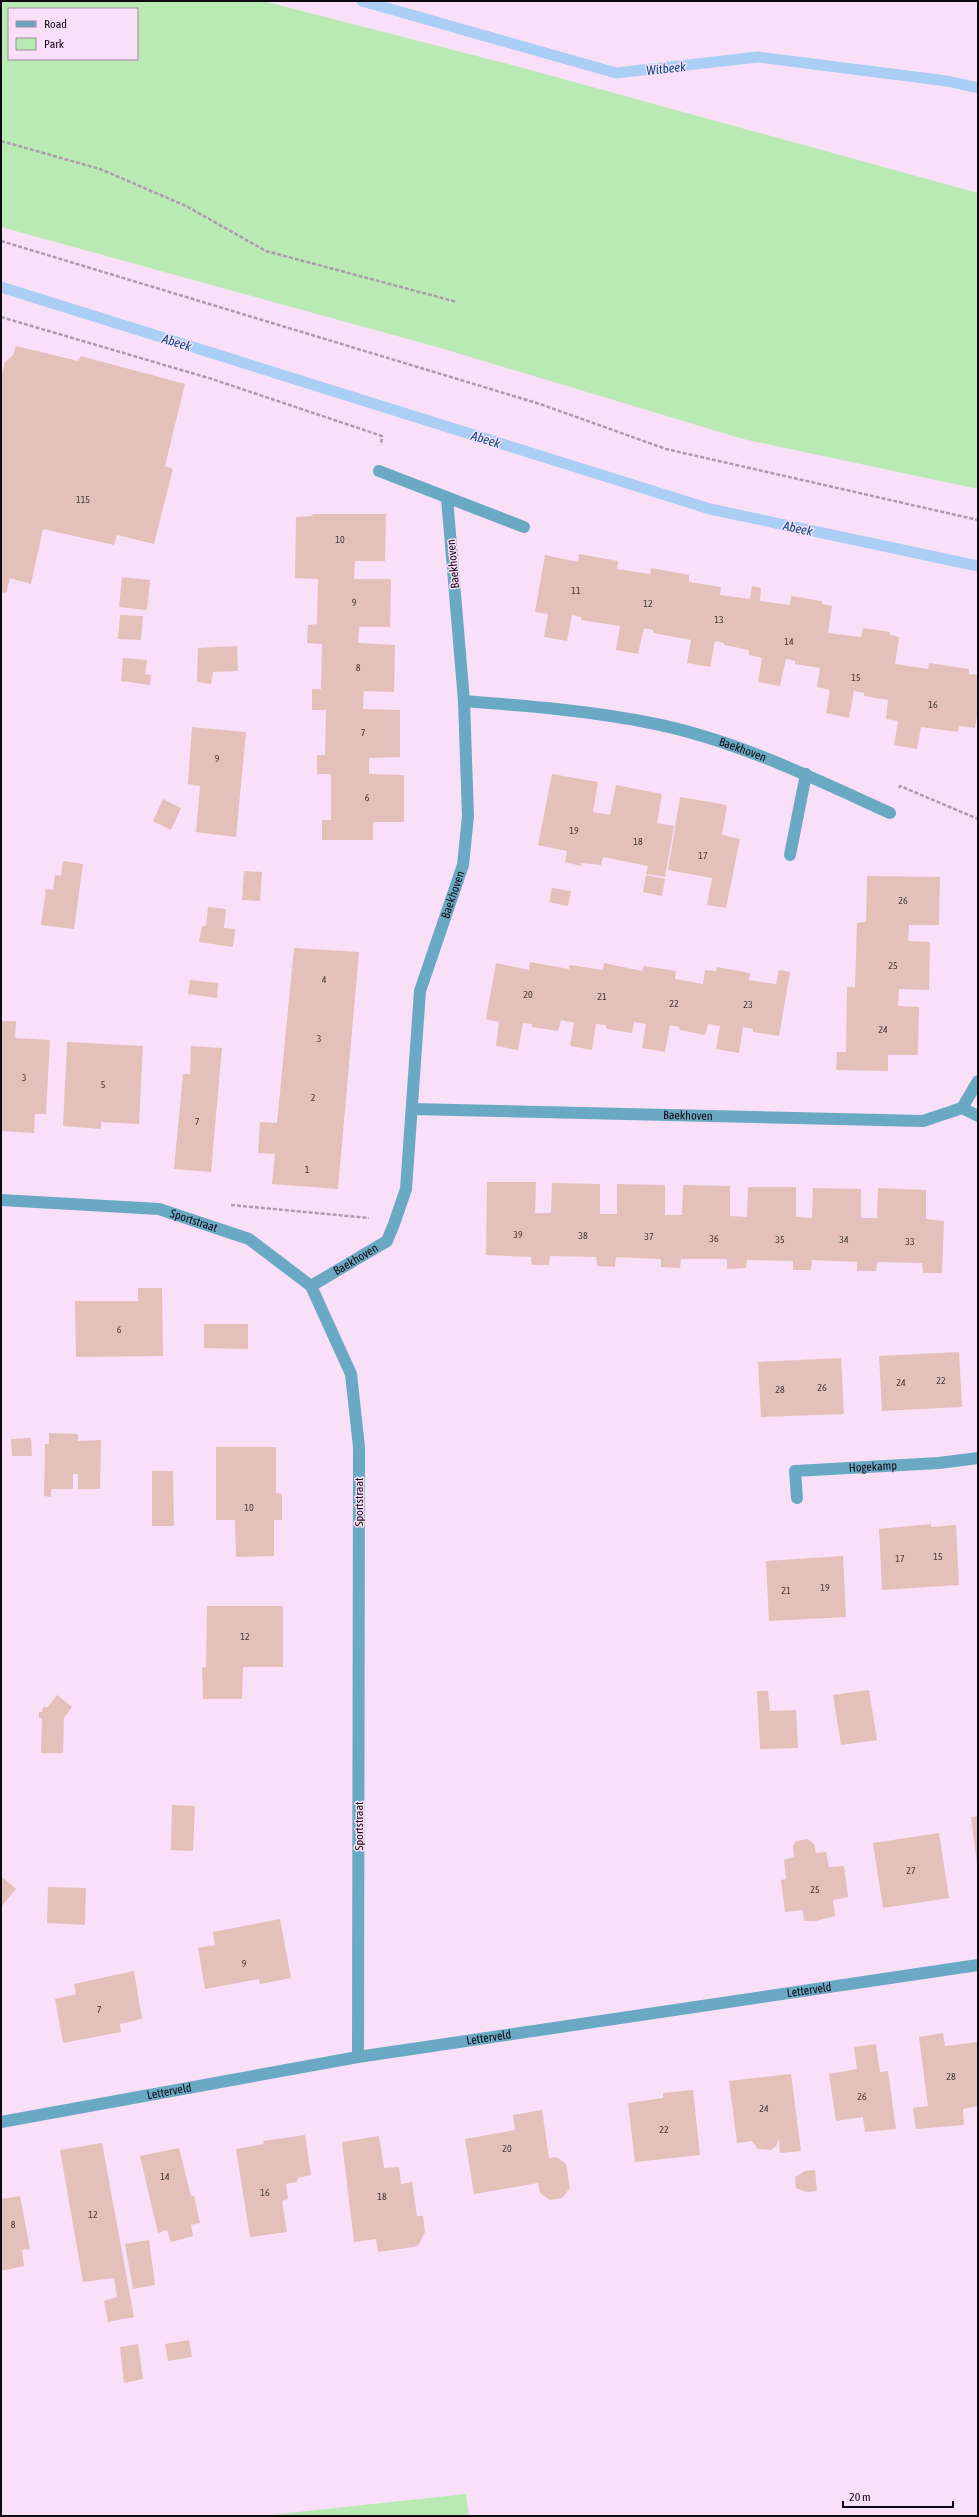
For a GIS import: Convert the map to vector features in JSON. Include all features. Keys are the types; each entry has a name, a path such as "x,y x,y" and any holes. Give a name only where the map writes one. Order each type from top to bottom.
{"street":[{"path":"379,471 524,527"},
{"name":"Baekhoven","path":"311,1286 387,1241 394,1224 406,1189 420,991 463,865 468,816 464,701 447,498"},
{"name":"Baekhoven","path":"464,701 568,710 657,725 736,748 806,774 890,813"},
{"path":"790,855 806,774"},
{"path":"978,1081 962,1108 978,1116"},
{"name":"Baekhoven","path":"412,1109 923,1120 962,1108"},
{"name":"Sportstraat","path":"1,1200 159,1209 249,1239 311,1286 351,1374 359,1447 358,2057"},
{"name":"Hogekamp","path":"797,1498 795,1471 939,1463 978,1458"},
{"name":"Letterveld","path":"1,2122 358,2057 978,1965"}],"path":[{"path":"1,141 100,169 186,206 266,251 457,302"},
{"path":"1,241 540,404 666,449 978,520"},
{"path":"1,317 212,379 382,436 379,471"},
{"path":"890,813 900,786 978,819"},
{"path":"191,1219 232,1204 377,1218 394,1224"}],"green space":[{"path":"1,1 263,1 516,66 978,193 978,489 743,439 437,347 1,227"},
{"path":"466,2494 469,2516 260,2516"}],"building":[{"path":"16,346 78,361 81,356 185,384 165,466 173,469 154,544 117,535 114,545 43,529 31,584 10,578 6,593 1,592 1,378 5,362 13,355"},
{"path":"313,514 386,514 385,561 355,561 354,579 391,579 390,627 359,627 358,643 395,645 394,692 364,691 363,709 400,710 400,757 369,758 369,774 404,775 404,822 373,822 373,840 322,840 322,820 331,820 331,774 317,774 317,755 325,755 326,710 312,710 312,689 321,689 322,644 307,643 308,625 317,624 318,579 295,578 296,517 312,516"},
{"path":"579,554 618,561 617,569 650,574 651,568 689,575 689,582 721,587 720,595 750,599 752,586 761,588 760,601 790,605 791,596 822,601 822,604 832,606 828,633 861,637 863,628 890,632 890,635 899,637 895,664 928,669 929,663 969,669 969,674 978,675 978,709 975,728 959,726 958,732 921,727 917,749 894,745 898,721 886,719 888,700 864,696 864,693 854,691 849,718 826,713 830,690 817,687 820,668 795,664 795,661 786,659 780,686 758,682 762,658 749,655 749,650 724,645 724,643 715,641 710,667 687,663 691,640 653,633 653,630 644,628 638,654 616,650 620,626 581,620 581,617 572,615 567,641 544,637 548,614 535,612 545,555 578,562"},
{"path":"122,577 150,580 147,610 119,607"},
{"path":"120,615 143,616 141,640 118,639"},
{"path":"237,646 238,671 213,672 211,684 197,682 198,648"},
{"path":"123,658 147,660 145,674 151,675 150,685 121,681"},
{"path":"192,727 246,732 236,837 196,832 200,786 188,784"},
{"path":"552,774 598,782 593,812 610,815 616,785 662,794 657,823 674,826 665,877 646,874 648,866 603,857 601,865 581,863 581,866 565,862 567,851 538,845"},
{"path":"680,797 727,805 722,835 740,839 726,908 707,905 712,878 668,870"},
{"path":"163,799 181,808 171,830 153,821"},
{"path":"63,861 83,864 74,929 41,925 46,889 53,890 55,875 61,876"},
{"path":"244,871 262,872 260,901 242,900"},
{"path":"646,875 665,879 662,896 643,892"},
{"path":"867,876 940,877 939,925 909,925 908,941 930,942 929,990 899,989 898,1006 919,1007 918,1055 888,1055 888,1071 836,1070 837,1052 846,1052 847,987 855,987 857,923 866,922"},
{"path":"552,888 571,891 568,906 549,902"},
{"path":"208,907 226,909 224,928 235,929 233,947 199,942 202,926 206,926"},
{"path":"294,948 359,952 338,1189 272,1184 275,1154 258,1153 260,1122 277,1123"},
{"path":"530,962 569,969 570,965 603,970 604,963 642,971 644,966 676,971 675,979 703,984 705,970 716,971 717,967 750,973 749,980 776,984 779,970 790,972 779,1036 753,1032 753,1029 743,1027 739,1053 716,1049 720,1026 708,1024 705,1035 680,1030 679,1027 670,1025 665,1052 642,1048 646,1024 634,1022 632,1033 606,1029 606,1025 596,1024 592,1050 570,1046 574,1023 561,1020 558,1031 532,1027 532,1024 523,1023 518,1050 496,1046 499,1022 486,1019 496,963 529,970"},
{"path":"190,980 218,983 217,998 188,994"},
{"path":"1,1021 16,1021 15,1038 50,1040 46,1114 35,1114 34,1133 1,1131"},
{"path":"67,1042 143,1046 139,1124 101,1122 101,1129 63,1126"},
{"path":"191,1046 222,1048 211,1172 174,1169 183,1074 190,1074"},
{"path":"487,1182 536,1182 535,1213 551,1213 552,1183 600,1184 600,1214 617,1214 617,1184 665,1185 665,1215 682,1215 683,1185 730,1186 730,1216 747,1217 748,1187 796,1187 796,1217 812,1218 813,1188 861,1189 861,1218 877,1218 878,1188 926,1190 926,1219 944,1221 942,1273 923,1273 922,1263 877,1262 876,1271 857,1271 857,1262 812,1260 811,1270 793,1270 793,1261 747,1260 746,1268 727,1269 727,1259 681,1259 680,1268 661,1267 661,1259 616,1257 615,1267 597,1266 596,1257 550,1256 549,1265 532,1265 531,1257 486,1255"},
{"path":"138,1288 162,1288 163,1356 76,1357 75,1301 138,1301"},
{"path":"204,1324 248,1324 248,1349 204,1348"},
{"path":"959,1352 962,1407 882,1411 879,1356"},
{"path":"841,1358 844,1414 761,1417 758,1362"},
{"path":"49,1433 78,1434 78,1441 101,1440 100,1489 78,1489 78,1474 73,1474 73,1489 51,1489 51,1497 44,1496 45,1444 49,1444"},
{"path":"31,1438 32,1456 12,1456 11,1439"},
{"path":"216,1447 276,1447 276,1493 282,1494 282,1520 274,1520 274,1556 236,1557 235,1520 216,1520"},
{"path":"152,1471 173,1471 174,1526 152,1526"},
{"path":"931,1524 931,1527 956,1525 959,1585 882,1590 879,1529"},
{"path":"843,1556 846,1617 769,1621 766,1561"},
{"path":"207,1606 283,1606 283,1667 243,1667 242,1699 203,1699 202,1668 206,1667"},
{"path":"869,1690 877,1740 841,1745 833,1695"},
{"path":"757,1691 768,1691 770,1711 796,1710 798,1748 760,1749"},
{"path":"57,1695 72,1707 64,1718 63,1753 41,1753 42,1718 39,1718 39,1712 42,1712 43,1707 48,1707"},
{"path":"172,1805 195,1806 193,1851 171,1850"},
{"path":"978,1816 978,1864 977,1864 971,1817"},
{"path":"939,1833 949,1898 883,1908 873,1843"},
{"path":"808,1839 814,1844 816,1853 826,1852 829,1867 844,1866 848,1897 833,1900 835,1916 816,1921 804,1921 803,1910 785,1912 781,1880 786,1879 784,1860 794,1857 793,1846 796,1841"},
{"path":"1,1876 16,1889 1,1907"},
{"path":"48,1887 86,1888 85,1925 47,1923"},
{"path":"280,1919 291,1978 260,1984 259,1979 205,1989 198,1948 215,1945 213,1932"},
{"path":"134,1971 142,2019 120,2024 121,2032 63,2043 55,1999 76,1994 74,1984"},
{"path":"943,2033 945,2046 978,2042 978,2106 963,2109 964,2125 916,2129 913,2108 928,2106 919,2037"},
{"path":"876,2044 880,2072 888,2071 896,2129 865,2132 863,2117 836,2121 829,2074 857,2069 854,2047"},
{"path":"791,2074 801,2151 780,2153 779,2138 776,2146 771,2150 758,2149 752,2141 737,2143 729,2081"},
{"path":"693,2090 700,2155 635,2162 628,2103 663,2098 663,2093"},
{"path":"542,2110 549,2158 556,2157 566,2164 570,2188 562,2198 550,2200 540,2193 538,2183 474,2194 465,2139 515,2130 513,2115"},
{"path":"305,2135 311,2175 298,2178 297,2182 286,2184 288,2199 282,2201 287,2232 250,2237 236,2149 264,2144 263,2141"},
{"path":"379,2136 384,2168 399,2167 401,2184 412,2182 417,2216 423,2216 425,2232 419,2244 414,2247 378,2252 376,2239 354,2242 342,2142"},
{"path":"102,2143 134,2317 108,2322 104,2301 117,2297 114,2278 83,2282 60,2150"},
{"path":"179,2148 191,2196 194,2196 200,2223 191,2225 193,2236 171,2242 167,2230 158,2233 140,2156"},
{"path":"815,2170 817,2191 806,2192 796,2188 795,2177 805,2171"},
{"path":"20,2196 30,2249 22,2250 24,2266 1,2271 1,2199"},
{"path":"149,2240 155,2285 133,2289 125,2244"},
{"path":"189,2340 192,2357 168,2361 165,2344"},
{"path":"138,2344 143,2379 124,2383 120,2347"}],"waterway":[{"name":"Witbeek","path":"362,1 616,73 758,57 947,81 978,88"},
{"name":"Abeek","path":"1,287 710,509 978,566"}]}
